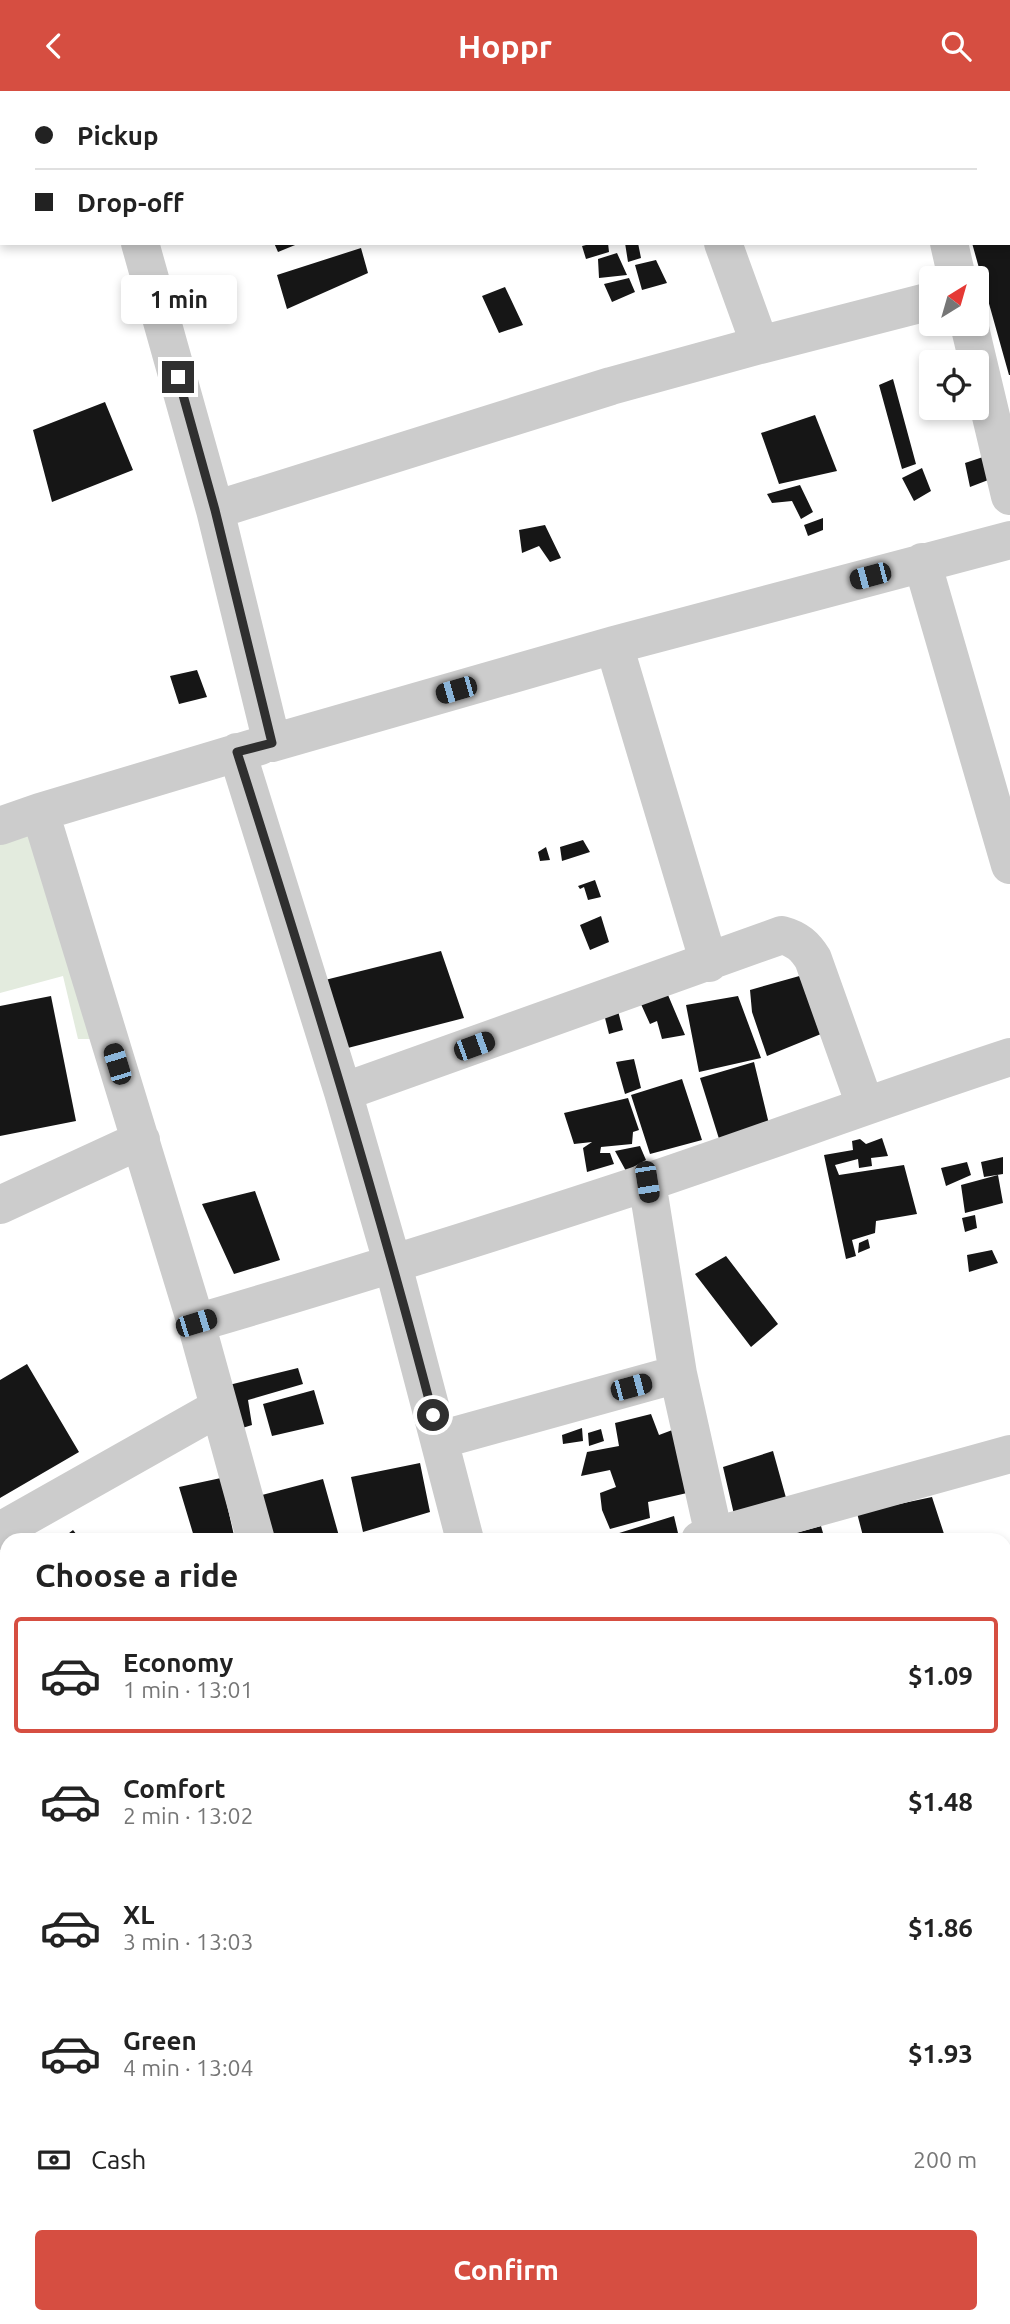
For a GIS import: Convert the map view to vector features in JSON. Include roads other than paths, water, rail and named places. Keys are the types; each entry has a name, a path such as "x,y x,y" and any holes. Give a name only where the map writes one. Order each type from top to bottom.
{"street":[{"path":"141,245 215,510 255,748 343,1092 393,1265 463,1533"},
{"path":"724,245 760,345"},
{"path":"949,245 954,266"},
{"path":"215,510 611,386 919,304"},
{"path":"972,336 1010,496"},
{"path":"0,826 255,748 614,645 1010,540"},
{"path":"922,562 1010,865"},
{"path":"614,645 709,963"},
{"path":"40,812 196,1323 254,1533"},
{"path":"343,1092 782,935 806,947 813,959 865,1105"},
{"path":"196,1323 393,1265 647,1182 1010,1057"},
{"path":"0,1205 141,1140"},
{"path":"647,1182 678,1374 709,1533"},
{"path":"439,1440 678,1374"},
{"path":"0,1531 218,1408"},
{"path":"731,1533 1010,1454"}]}
